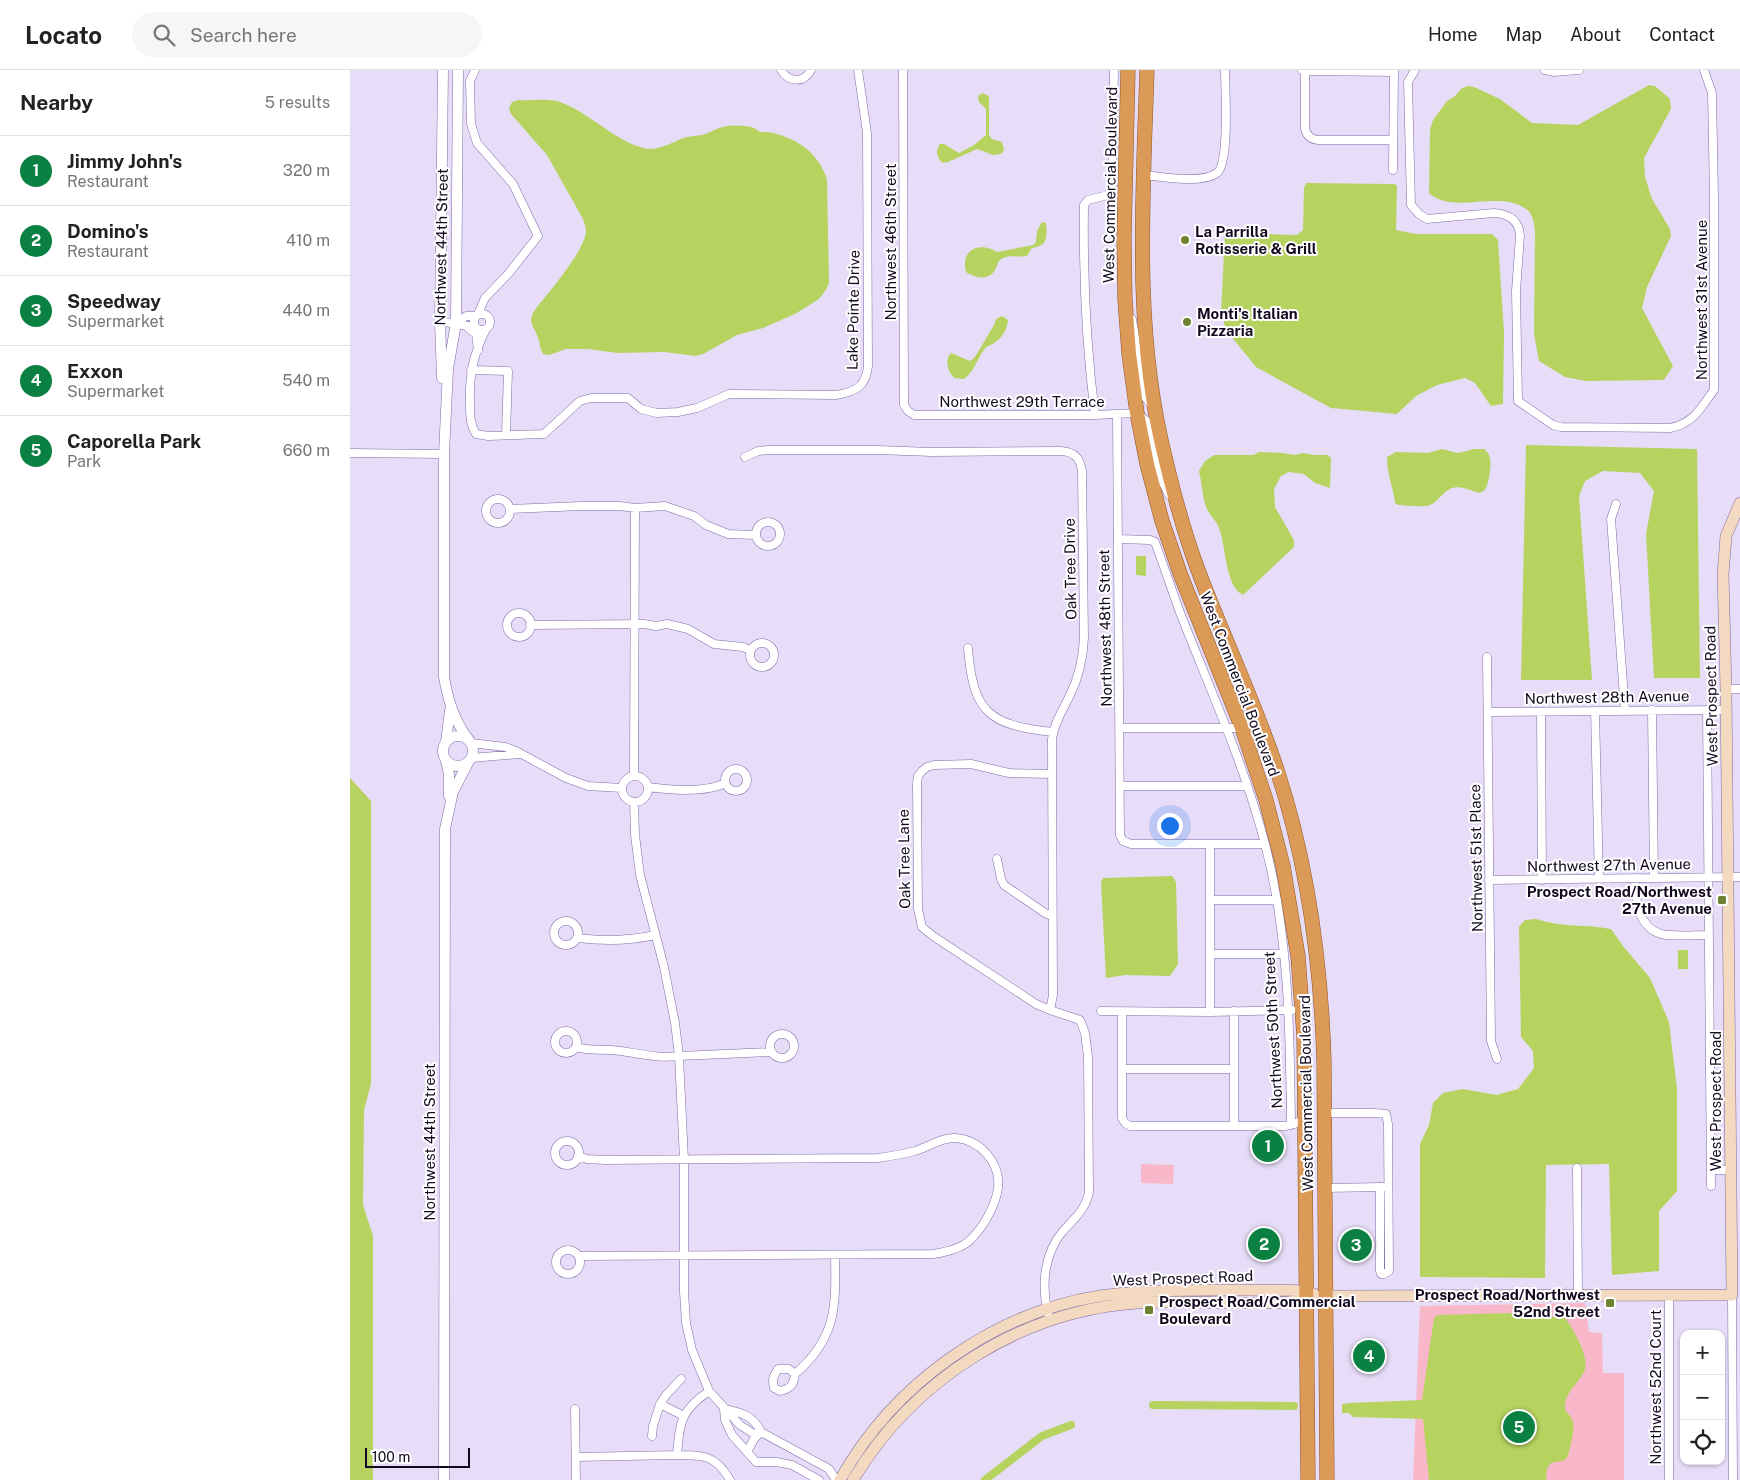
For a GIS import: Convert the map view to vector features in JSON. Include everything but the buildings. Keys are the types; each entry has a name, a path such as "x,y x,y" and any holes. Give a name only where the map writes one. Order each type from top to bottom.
{"highway":[{"name":"West Commercial Boulevard","path":"1128,70 1124,238 1125,300 1129,354 1137,414 1157,502 1180,576 1242,728 1266,800 1283,866 1297,946 1302,1005 1305,1119 1308,1480"},
{"name":"West Commercial Boulevard","path":"1147,70 1143,238 1144,299 1148,350 1163,449 1197,568 1277,770 1292,821 1311,909 1317,955 1321,1004 1324,1113 1327,1480"},
{"path":"1302,1005 1312,1040 1314,1099 1324,1113"},
{"path":"1307,1400 1315,1432 1317,1480"}],"main road":[{"name":"West Prospect Road","path":"853,1480 892,1426 918,1399 943,1378 991,1346 1048,1315 1088,1298 1134,1292 1293,1290 1306,1296 1732,1295 1731,1170 1735,1129 1734,877 1726,710 1724,557 1728,529 1740,503"},
{"name":"West Prospect Road","path":"840,1480 874,1428 900,1400 931,1372 987,1335 1010,1324 1048,1315"}],"street":[{"name":"Northwest 44th Street","path":"443,70 440,322 444,454 444,677 450,707 450,723 446,742"},
{"name":"Northwest 44th Street","path":"444,454 448,369 461,325 458,70"},
{"name":"Lake Pointe Drive","path":"475,70 470,81 471,124 477,143 513,184 538,236 509,273 485,298 480,315 474,320 480,331 478,350 471,370 470,424 476,434 488,436 544,434 580,400 591,398 628,398 641,408 657,413 678,412 697,408 729,394 836,396 847,394 858,388 867,377 868,366 867,133 858,70"},
{"path":"781,70 787,78 796,80 805,78 811,70"},
{"path":"1096,415 1085,311 1084,205 1088,200 1108,195 1112,188 1114,70"},
{"path":"1144,176 1203,178 1219,171 1225,154 1225,70"},
{"name":"Northwest 31st Avenue","path":"1415,70 1408,82 1411,205 1419,214 1427,219 1500,213 1511,217 1517,223 1520,228 1516,291 1518,401 1553,425 1576,428 1670,428 1683,425 1697,413 1714,390 1712,94 1704,70"},
{"path":"1545,70 1579,70"},
{"name":"Northwest 46th Street","path":"903,71 904,405 908,412"},
{"path":"1393,140 1318,140 1311,138 1305,128 1304,71 1394,71 1393,170"},
{"name":"West Commercial Boulevard","path":"1125,300 1133,323 1145,397 1156,411"},
{"path":"461,325 466,316 480,315"},
{"name":"Lake Pointe Drive","path":"480,315 489,318 490,323 480,331"},
{"path":"440,322 461,325 480,331"},
{"path":"471,370 508,371 506,435"},
{"name":"Northwest 29th Terrace","path":"908,412 914,415 1137,414"},
{"name":"West Commercial Boulevard","path":"1137,414 1148,422 1160,477 1181,517"},
{"name":"Northwest 48th Street","path":"1117,415 1120,835 1123,840 1131,844 1210,844"},
{"name":"Oak Tree Drive","path":"745,457 758,451 789,450 932,452 1061,450 1077,457 1082,471 1084,647 1075,684 1052,732 1053,995 1050,1010"},
{"path":"350,453 444,454"},
{"path":"1616,504 1610,519 1625,711"},
{"path":"510,509 581,506 635,508 665,506 694,516 706,525 728,534 756,535"},
{"path":"634,775 635,508"},
{"name":"Northwest 50th Street","path":"1118,539 1155,542 1179,610 1227,728 1265,844 1277,900 1284,954 1289,1010 1291,1125"},
{"path":"530,625 656,626 666,624 688,630 714,644 750,650"},
{"path":"968,648 969,664 975,690 980,702 990,715 1016,726 1052,732"},
{"name":"Northwest 51st Place","path":"1487,657 1491,1041 1497,1059"},
{"path":"1726,689 1740,689"},
{"name":"Northwest 44th Street","path":"450,707 470,742"},
{"path":"1652,710 1654,878"},
{"path":"1707,710 1711,1186"},
{"name":"Northwest 28th Avenue","path":"1488,712 1726,710"},
{"path":"1595,711 1599,880"},
{"path":"1541,712 1542,880"},
{"path":"1120,728 1242,728 1258,718"},
{"path":"520,754 496,755 470,760 463,766 457,766 446,761 443,749 446,742 456,736 460,736 470,742 505,747 516,751 566,778 588,786 622,788"},
{"path":"470,742 473,749 470,760"},
{"path":"496,746 496,755"},
{"name":"Northwest 44th Street","path":"444,1480 445,829 453,792 470,760"},
{"name":"Northwest 44th Street","path":"446,761 449,774 450,805"},
{"name":"Oak Tree Lane","path":"1050,1010 1036,1004 922,927 918,909 918,776 926,767 934,765 971,764 1016,774 1052,774"},
{"path":"634,775 642,777 648,787 643,800 634,802 626,798 622,788 626,778 634,775"},
{"path":"648,787 666,789 707,788 725,784"},
{"path":"1120,786 1247,786"},
{"path":"634,802 635,836 640,875 664,967 680,1056 684,1160 686,1323 692,1350 709,1391 724,1409 749,1432 754,1434 762,1432"},
{"path":"1210,1012 1210,844 1265,844"},
{"path":"997,858 1004,885 1052,916"},
{"name":"Northwest 27th Avenue","path":"1490,880 1734,877 1740,871"},
{"path":"1635,878 1637,908 1648,928 1663,934 1709,935"},
{"path":"1210,900 1277,900"},
{"path":"578,938 602,941 639,939 655,935"},
{"path":"1210,954 1284,954"},
{"path":"1101,1011 1210,1012 1289,1010 1302,1005"},
{"path":"1048,1315 1044,1283 1048,1264 1060,1236 1084,1208 1089,1192 1088,1056 1086,1033 1080,1020 1050,1010"},
{"path":"1234,1011 1234,1125"},
{"path":"1122,1012 1122,1118 1130,1126 1291,1125 1305,1119"},
{"path":"576,1047 654,1056 772,1052"},
{"path":"1122,1069 1234,1068"},
{"path":"1324,1113 1386,1114 1388,1124 1384,1187 1380,1271 1381,1274 1389,1271 1384,1187"},
{"path":"578,1156 587,1159 684,1160 878,1158 910,1152 954,1138 977,1145 990,1156 997,1172 998,1188 991,1210 974,1237 963,1245 947,1252 933,1254 578,1256"},
{"path":"1578,1168 1578,1296"},
{"path":"1711,1170 1731,1170"},
{"path":"1325,1188 1384,1187"},
{"path":"795,1374 819,1350 828,1330 835,1302 835,1255"},
{"name":"Northwest 52nd Court","path":"1669,1295 1669,1478"},
{"path":"1732,1295 1736,1320 1736,1444 1733,1480"},
{"path":"652,1436 660,1404 681,1379"},
{"path":"677,1455 679,1432 689,1406 709,1391"},
{"path":"660,1404 684,1416"},
{"path":"575,1409 576,1480"},
{"path":"724,1409 741,1412 750,1418 762,1432 829,1469 836,1480"},
{"path":"724,1409 728,1428 756,1462 776,1462 792,1465 819,1480"},
{"path":"747,1452 754,1439 762,1432"},
{"path":"576,1457 700,1455 718,1463 730,1480"}],"shaded area":[{"path":"1649,85 1655,86 1670,99 1671,109 1644,158 1645,177 1652,199 1670,229 1671,236 1647,287 1642,308 1673,366 1664,380 1586,381 1565,377 1539,361 1534,334 1535,232 1531,215 1521,206 1510,202 1449,202 1438,199 1429,193 1430,130 1433,120 1447,101 1462,88 1468,86 1500,99 1532,123 1578,125"},
{"path":"982,93 989,96 989,135 992,139 1002,142 1004,150 1001,154 993,155 977,149 942,163 937,154 940,144 944,144 959,153 974,145 986,135 986,109 979,102 978,96"},
{"path":"518,100 560,102 621,139 648,149 659,148 683,138 702,135 727,126 750,127 760,132 778,134 797,142 805,147 818,161 827,179 829,283 826,290 819,299 795,314 763,328 737,335 696,356 664,352 618,353 588,349 566,349 549,355 543,354 537,334 531,323 532,316 573,261 584,239 586,230 583,219 547,155 511,114 509,108 512,102"},
{"path":"1306,183 1397,185 1396,230 1416,234 1492,234 1498,240 1504,333 1503,404 1491,406 1475,383 1465,378 1437,385 1416,396 1397,414 1331,408 1256,367 1226,330 1221,312 1225,233 1297,235 1303,230 1304,188"},
{"path":"1042,222 1046,223 1045,240 1041,245 1031,249 1027,256 1009,256 1001,259 989,276 977,277 966,272 966,258 972,250 984,247 997,252 1033,245 1036,242 1037,231"},
{"path":"1002,316 1008,320 1007,327 1002,336 985,348 968,376 964,379 954,378 948,366 948,359 951,353 970,361 975,357 996,319"},
{"path":"1526,445 1697,449 1700,678 1654,678 1646,534 1654,491 1640,473 1603,471 1585,481 1579,496 1592,680 1521,680"},
{"path":"1442,449 1458,453 1474,449 1484,449 1489,456 1490,464 1488,482 1485,489 1477,492 1466,488 1452,488 1433,504 1426,506 1398,505 1395,503 1387,457 1396,452 1428,453"},
{"path":"1259,452 1328,455 1331,458 1330,488 1315,483 1304,474 1289,472 1281,476 1274,489 1275,507 1294,540 1294,547 1243,595 1237,591 1229,575 1219,528 1205,505 1199,471 1205,461 1214,455 1254,455"},
{"path":"1136,556 1146,556 1146,576 1136,575"},
{"path":"350,778 371,801 371,1084 364,1110 363,1205 373,1236 373,1480 350,1480"},
{"path":"1172,876 1176,882 1178,964 1170,976 1125,975 1106,978 1101,882 1103,878"},
{"path":"1536,919 1556,924 1611,929 1650,978 1669,1022 1677,1089 1677,1191 1659,1211 1659,1271 1612,1275 1609,1164 1546,1165 1545,1278 1420,1277 1420,1144 1429,1125 1433,1103 1443,1093 1463,1089 1496,1095 1518,1089 1534,1068 1533,1051 1521,1037 1519,927 1525,920"},
{"path":"1678,950 1688,950 1688,969 1678,969"},
{"path":"1141,1164 1174,1165 1173,1184 1141,1183"},
{"path":"1585,1303 1589,1332 1602,1333 1603,1373 1624,1373 1624,1480 1413,1480 1420,1306"},
{"path":"1511,1313 1522,1317 1564,1317 1575,1334 1585,1357 1586,1363 1583,1374 1570,1391 1566,1401 1565,1408 1572,1420 1573,1426 1568,1456 1565,1460 1551,1463 1547,1468 1546,1480 1429,1480 1423,1419 1353,1417 1349,1413 1342,1413 1342,1404 1422,1400 1434,1318 1438,1315"}],"waterway":[{"path":"1153,1405 1294,1406"},
{"path":"985,1480 1042,1436 1071,1425"}],"place":[{"name":"La Parrilla Rotisserie & Grill","path":"1185,240"},
{"name":"Monti's Italian Pizzaria","path":"1187,322"},
{"name":"Prospect Road/Northwest 27th Avenue","path":"1722,900"},
{"name":"Jimmy John's","path":"1268,1146"},
{"name":"Domino's","path":"1264,1244"},
{"name":"Speedway","path":"1356,1245"},
{"name":"Prospect Road/Northwest 52nd Street","path":"1610,1303"},
{"name":"Prospect Road/Commercial Boulevard","path":"1149,1310"},
{"name":"Exxon","path":"1369,1356"},
{"name":"Caporella Park","path":"1519,1427"}]}
